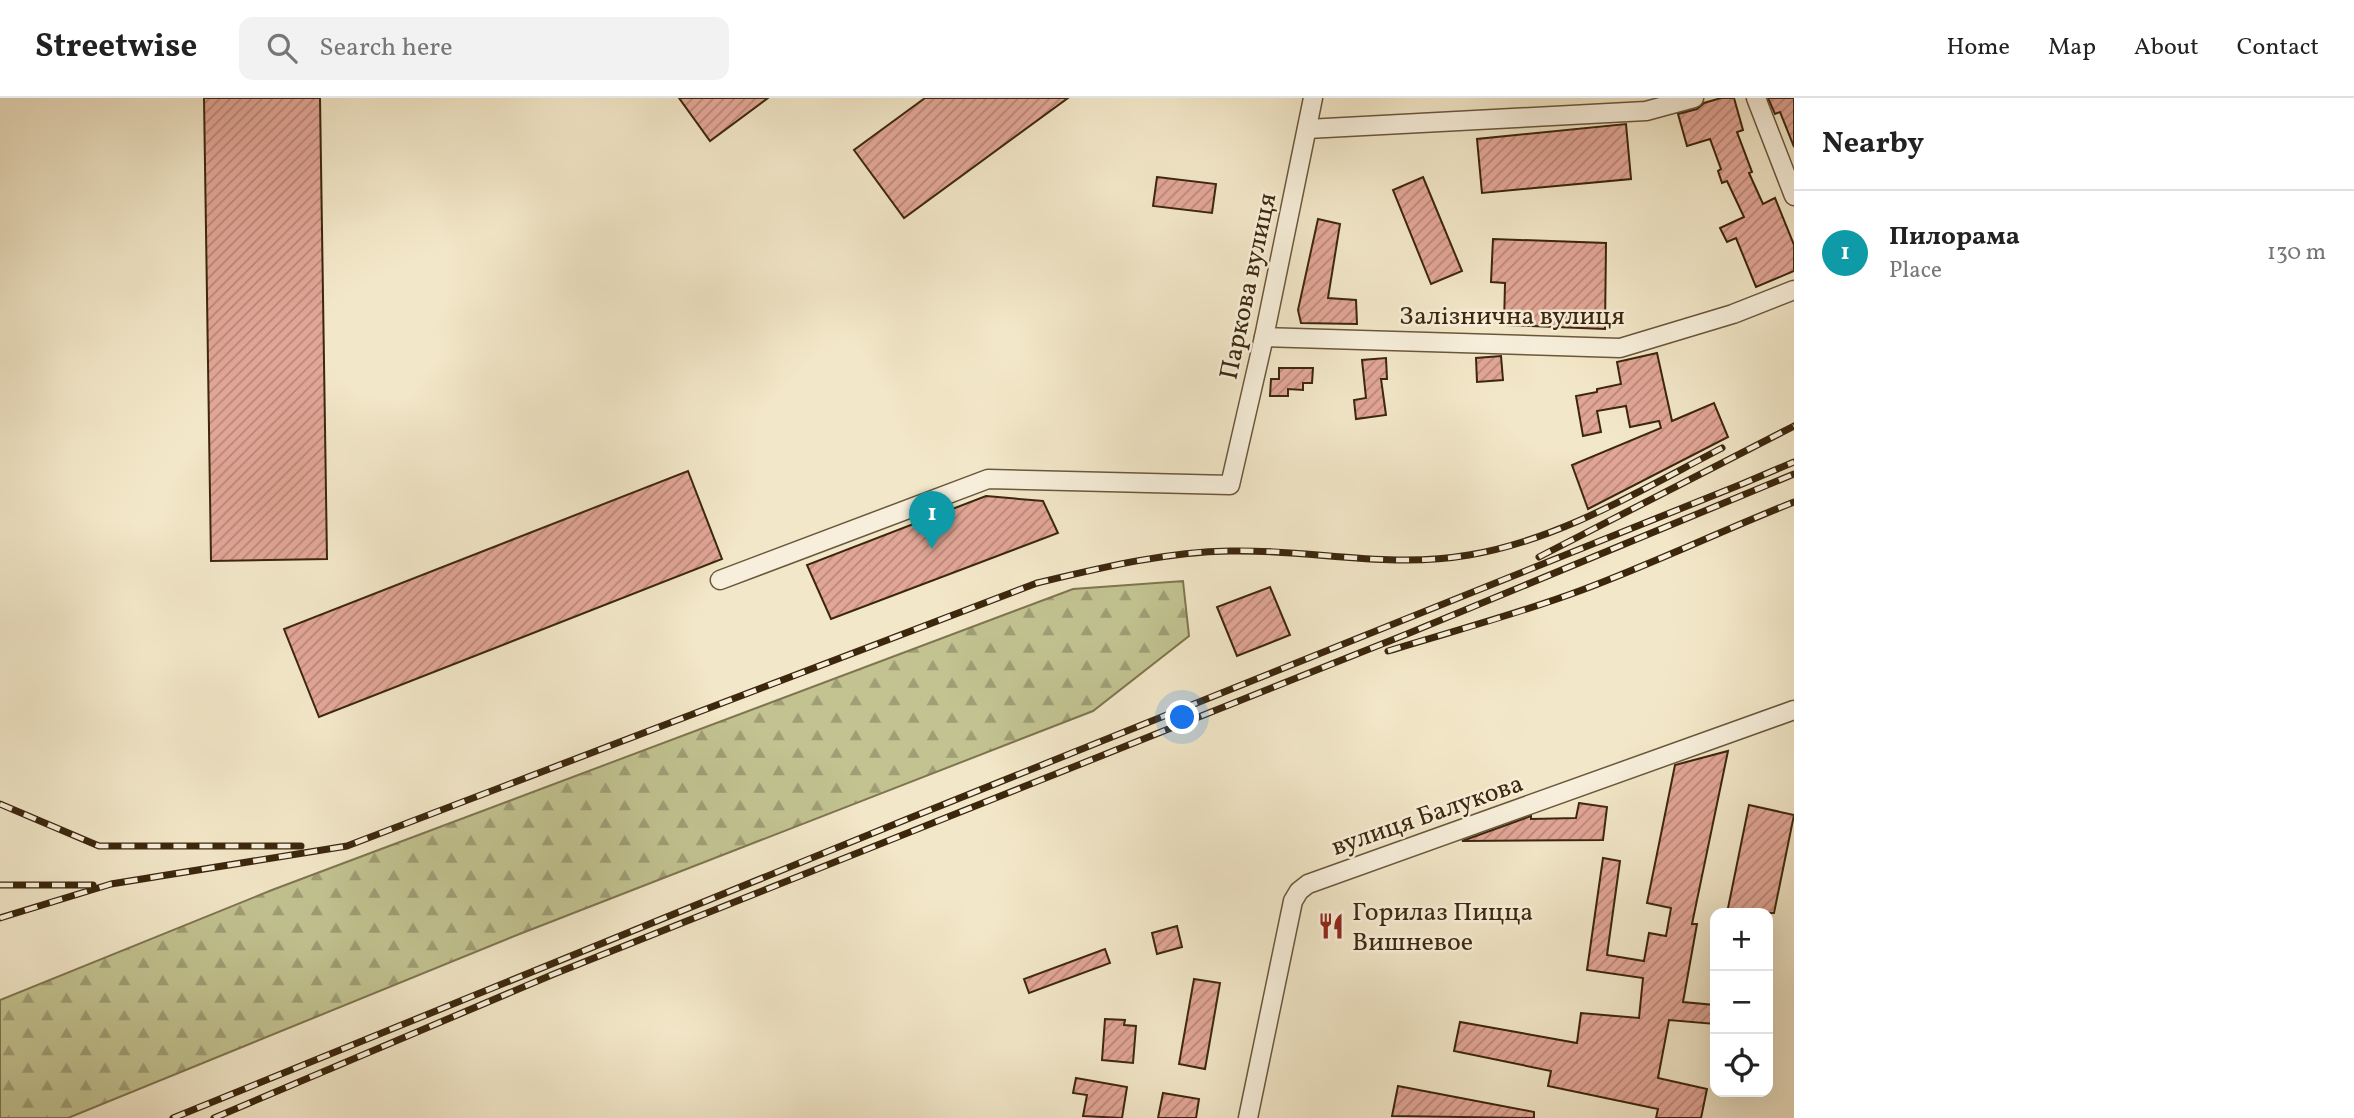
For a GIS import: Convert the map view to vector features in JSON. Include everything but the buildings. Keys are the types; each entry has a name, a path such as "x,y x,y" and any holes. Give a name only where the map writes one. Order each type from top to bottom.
{"street":[{"name":"Паркова вулиця","path":"720,580 988,479 1230,485 1264,337 1313,98"},
{"path":"1307,129 1646,111 1694,98"},
{"path":"1756,98 1794,195"},
{"name":"Залізнична вулиця","path":"1264,337 1620,348 1733,314 1794,290"},
{"name":"вулиця Балукова","path":"1248,1118 1293,901 1299,891 1308,884 1794,710"}],"green space":[{"path":"1183,581 1189,636 1093,711 517,935 68,1118 0,1118 0,1000 272,890 1073,589"}],"railway":[{"path":"1539,557 1794,426"},
{"path":"0,918 111,884 347,846 1037,583 1132,562 1205,552 1260,551 1409,560 1469,555 1502,548 1567,526 1722,448"},
{"path":"173,1118 1794,462"},
{"path":"214,1118 554,974 1407,634 1794,474"},
{"path":"1388,651 1510,615 1582,590 1794,502"},
{"path":"0,804 99,846 301,846"},
{"path":"0,885 93,885"}],"place":[{"name":"Пилорама","path":"932,549"},
{"name":"Горилаз Пицца Вишневое","path":"1331,926"}]}
